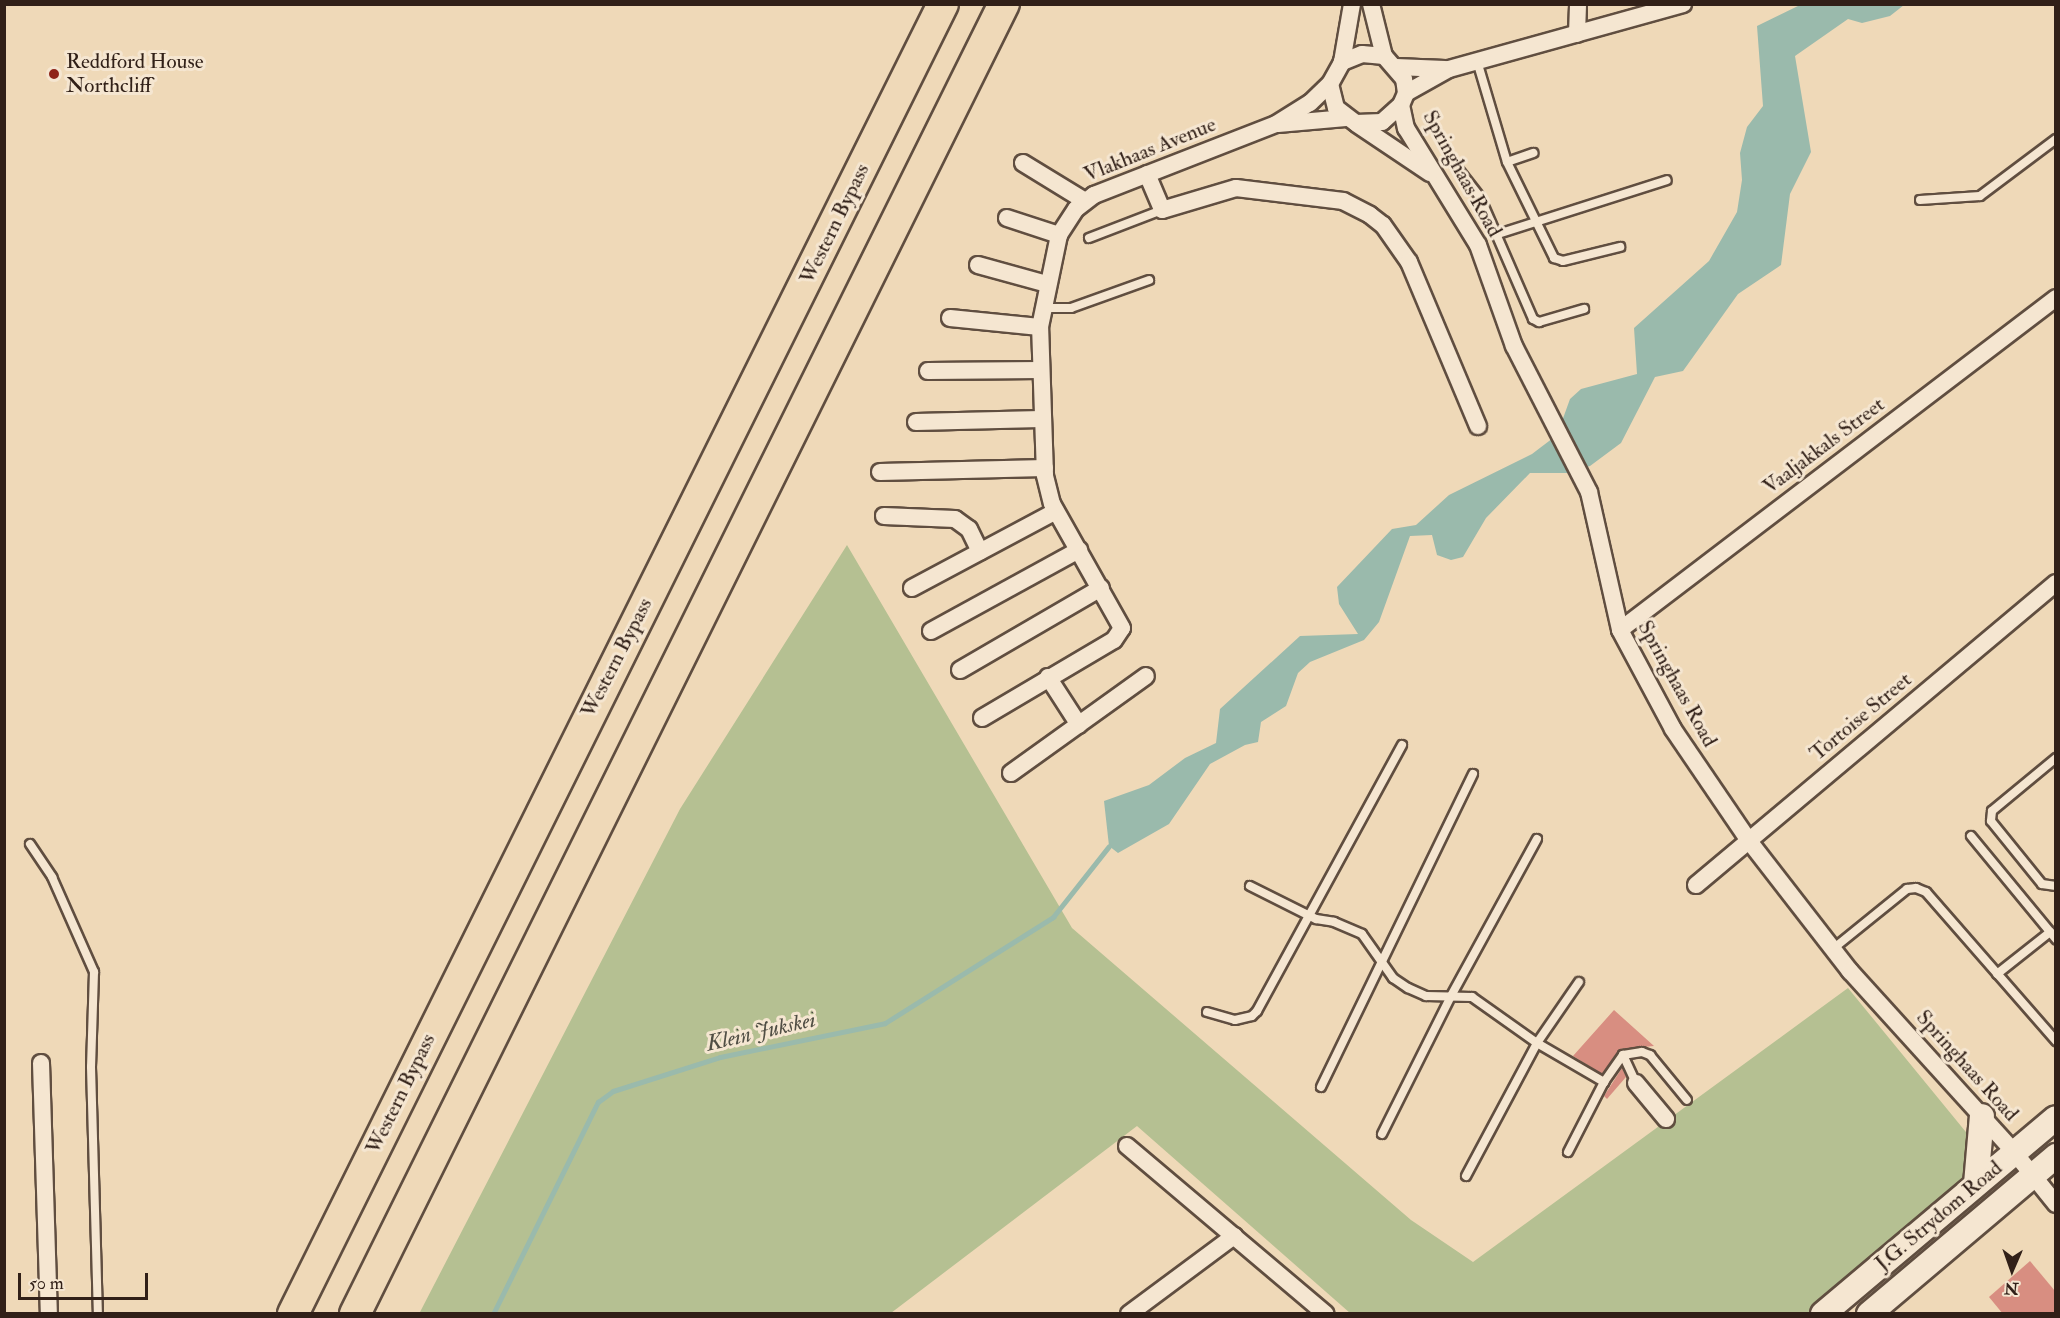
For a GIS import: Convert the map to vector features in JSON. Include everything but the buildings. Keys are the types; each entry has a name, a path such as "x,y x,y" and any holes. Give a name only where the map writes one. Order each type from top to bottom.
{"highway":[{"path":"912,68 939,4"},
{"name":"Western Bypass","path":"293,1314 944,4"},
{"path":"355,1314 1004,4"},
{"path":"985,44 1028,4"}],"street":[{"name":"Vlakhaas Avenue","path":"1048,677 1114,640 1121,631 1120,621 1056,511 1045,468 1041,418 1040,327 1047,284 1059,235 1085,201 1147,174 1276,124 1330,84 1342,62 1352,4"},
{"path":"1371,4 1390,62 1404,79 1403,99"},
{"path":"1577,34 1578,4"},
{"path":"1276,124 1382,122 1403,99 1449,69 1683,4"},
{"path":"1342,62 1362,54 1390,62 1449,69"},
{"path":"1330,84 1336,108 1351,121 1438,179"},
{"name":"Springhaas Road","path":"1403,99 1406,128 1478,245 1514,346 1589,492 1620,630 1673,729 1749,841 1834,948 2033,1174 2055,1204"},
{"path":"1023,163 1085,201"},
{"path":"1147,174 1162,210 1236,189 1343,201 1370,215 1383,225 1409,262 1478,426"},
{"path":"1007,218 1059,235"},
{"path":"978,265 1047,284"},
{"name":"Vaaljakkals Street","path":"1620,630 2055,298"},
{"path":"950,318 1040,327"},
{"path":"928,371 1040,370"},
{"path":"916,422 1041,418"},
{"path":"880,472 1045,468"},
{"path":"912,588 1056,511"},
{"path":"884,516 955,519 969,530 980,552"},
{"path":"931,631 1078,550"},
{"name":"Tortoise Street","path":"1696,885 2055,583"},
{"path":"960,670 1101,588"},
{"path":"1011,773 1146,676"},
{"path":"982,718 1048,677 1078,725"},
{"path":"40,1063 49,1314"},
{"path":"1636,1083 1666,1119"},
{"path":"1976,1184 1982,1116"},
{"name":"J.G. Strydom Road","path":"1823,1314 2055,1118"},
{"path":"1127,1146 1326,1314"},
{"name":"J.G. Strydom Road","path":"1869,1314 2055,1156"},
{"path":"1129,1314 1234,1236"}],"lane":[{"path":"1477,60 1507,162 1538,219 1557,261 1620,247"},
{"path":"1920,200 1980,196 2055,139"},
{"path":"1507,162 1533,153"},
{"path":"1448,156 1480,197 1533,319 1539,322 1584,309"},
{"path":"1498,234 1538,219 1667,180"},
{"path":"1089,238 1162,210"},
{"path":"1043,308 1071,308 1149,280"},
{"path":"1207,1012 1235,1020 1252,1016 1310,917 1402,745"},
{"path":"2055,758 1992,811 1990,820 2042,884 2055,886"},
{"path":"1321,1087 1473,774"},
{"path":"1971,836 2053,936 1997,974"},
{"path":"1382,1134 1451,996 1537,839"},
{"path":"30,844 52,877 94,972 91,1067 98,1314"},
{"path":"1250,886 1310,917 1362,934 1393,978 1408,988 1426,996 1472,997 1537,1043 1604,1082"},
{"path":"1834,948 1907,889 1917,888 1926,892 2055,1041"},
{"path":"1466,1176 1537,1043 1579,982"},
{"path":"1568,1152 1604,1082 1623,1055 1642,1052 1650,1055 1688,1100"},
{"path":"1623,1055 1636,1083"}],"green space":[{"path":"847,545 1072,928 1411,1220 1473,1262 1848,988 1988,1159 1817,1313 1350,1313 1137,1126 891,1313 419,1314 680,809"}],"shaded area":[{"path":"1800,5 1904,5 1890,16 1862,23 1848,19 1795,56 1811,152 1790,194 1781,265 1738,294 1683,371 1655,377 1621,443 1590,466 1570,473 1530,473 1486,518 1463,557 1451,560 1437,555 1432,535 1410,536 1379,622 1364,640 1310,662 1298,673 1286,706 1261,722 1258,742 1245,745 1210,764 1169,824 1118,853 1109,846 1104,801 1149,785 1185,758 1216,743 1220,709 1300,636 1358,634 1339,604 1337,587 1392,529 1416,525 1449,495 1532,454 1557,435 1570,399 1581,389 1637,374 1634,328 1709,261 1737,212 1742,180 1740,153 1747,127 1763,106 1757,26"}],"waterway":[{"name":"Klein Jukskei","path":"493,1314 598,1102 613,1091 720,1057 885,1023 1053,917 1109,846"}],"place":[{"name":"Reddford House Northcliff","path":"54,74"}]}
